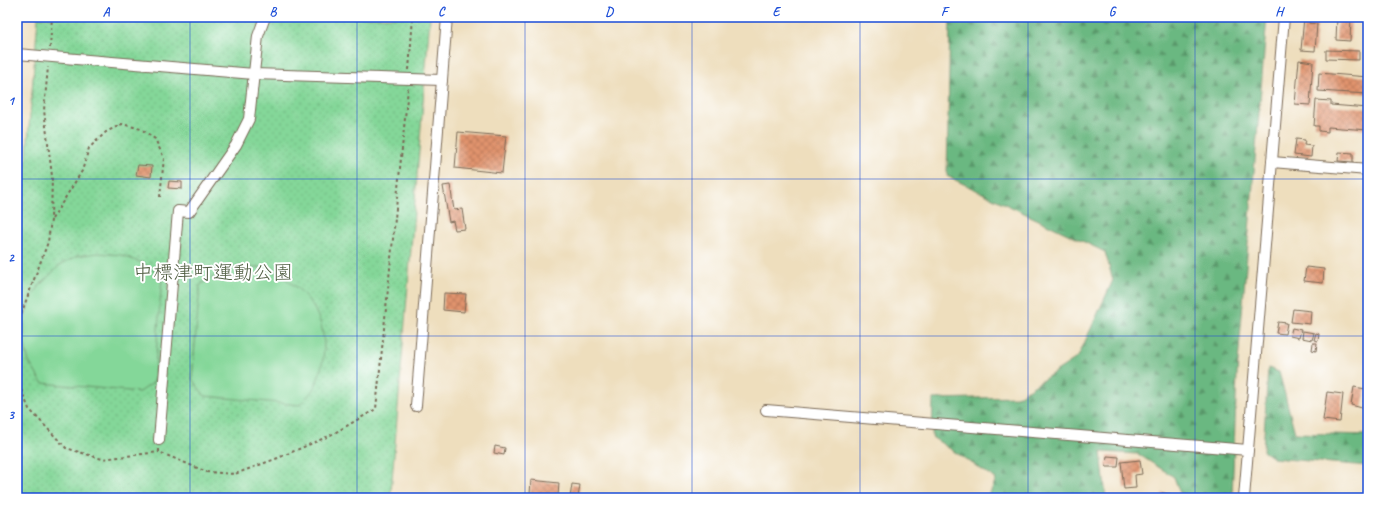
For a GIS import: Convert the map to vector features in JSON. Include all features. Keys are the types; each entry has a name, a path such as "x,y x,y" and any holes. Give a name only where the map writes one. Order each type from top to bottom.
{"street":[{"path":"159,440 178,211 188,212 236,145 249,120 258,36 265,17"},
{"path":"416,406 447,17"},
{"path":"1244,498 1284,17"},
{"path":"17,54 254,74 442,80"},
{"path":"1272,162 1368,170"},
{"path":"766,410 1248,450"}],"path":[{"path":"17,325 48,242 51,220 52,176 44,110 52,17"},
{"path":"17,379 30,409 66,448 102,459 159,452 207,472 235,474 278,458 329,436 376,409 409,79 413,17"},
{"path":"51,220 82,171 89,148 106,132 122,124 141,129 155,139 164,158 160,197"},
{"path":"159,440 159,452"}],"green space":[{"name":"中標津町運動公園","path":"38,17 430,17 391,492 380,498 17,498 17,275"},
{"path":"950,17 1267,17 1237,374 1232,497 1181,496 1174,477 1138,454 1101,452 1106,498 988,498 996,479 932,437 933,399 1017,397 1078,357 1113,280 1105,252 947,176"},
{"path":"98,253 121,255 145,264 162,277 154,382 140,392 42,383 29,362 24,343 24,321 30,300 41,284 60,265 77,256"},
{"path":"246,266 267,269 286,279 302,293 311,304 318,317 324,343 320,372 312,391 300,405 205,396 192,379 200,285 227,269"},
{"path":"1268,368 1279,372 1295,433 1368,435 1368,466 1273,458 1263,451"}],"building":[{"path":"1304,17 1310,17 1309,23 1317,24 1315,51 1301,50"},
{"path":"1337,17 1351,17 1350,41 1336,40"},
{"path":"1326,50 1359,51 1359,60 1326,59"},
{"path":"1299,60 1313,62 1310,105 1295,104"},
{"path":"1319,73 1368,77 1368,94 1318,91"},
{"path":"1316,100 1331,101 1331,105 1368,108 1368,130 1328,127 1328,132 1319,131 1319,126 1314,126"},
{"path":"458,132 506,136 502,173 455,168"},
{"path":"1296,139 1305,140 1304,145 1312,146 1311,157 1294,155"},
{"path":"1339,152 1353,153 1353,162 1338,161"},
{"path":"138,165 152,166 151,177 136,175"},
{"path":"169,181 182,182 182,189 168,188"},
{"path":"450,185 454,210 462,209 465,229 455,230 453,221 449,222 443,186"},
{"path":"1306,267 1324,269 1323,283 1304,281"},
{"path":"444,293 466,294 464,312 443,310"},
{"path":"1293,309 1311,311 1310,324 1291,322"},
{"path":"1278,322 1287,323 1285,334 1276,333"},
{"path":"1292,328 1301,330 1299,338 1290,336"},
{"path":"1303,331 1314,333 1312,340 1302,338"},
{"path":"1316,333 1319,334 1318,341 1314,340"},
{"path":"1313,343 1317,343 1316,351 1312,350"},
{"path":"1354,387 1366,389 1362,408 1351,405"},
{"path":"1327,392 1343,394 1340,422 1323,420"},
{"path":"495,446 505,448 504,455 494,453"},
{"path":"1107,456 1119,457 1118,467 1106,467"},
{"path":"1140,460 1142,474 1135,475 1136,488 1124,489 1121,462"},
{"path":"531,480 559,483 558,496 530,494"},
{"path":"572,484 580,485 578,498 570,498"},
{"path":"1162,493 1171,494 1170,498 1161,498"}]}
